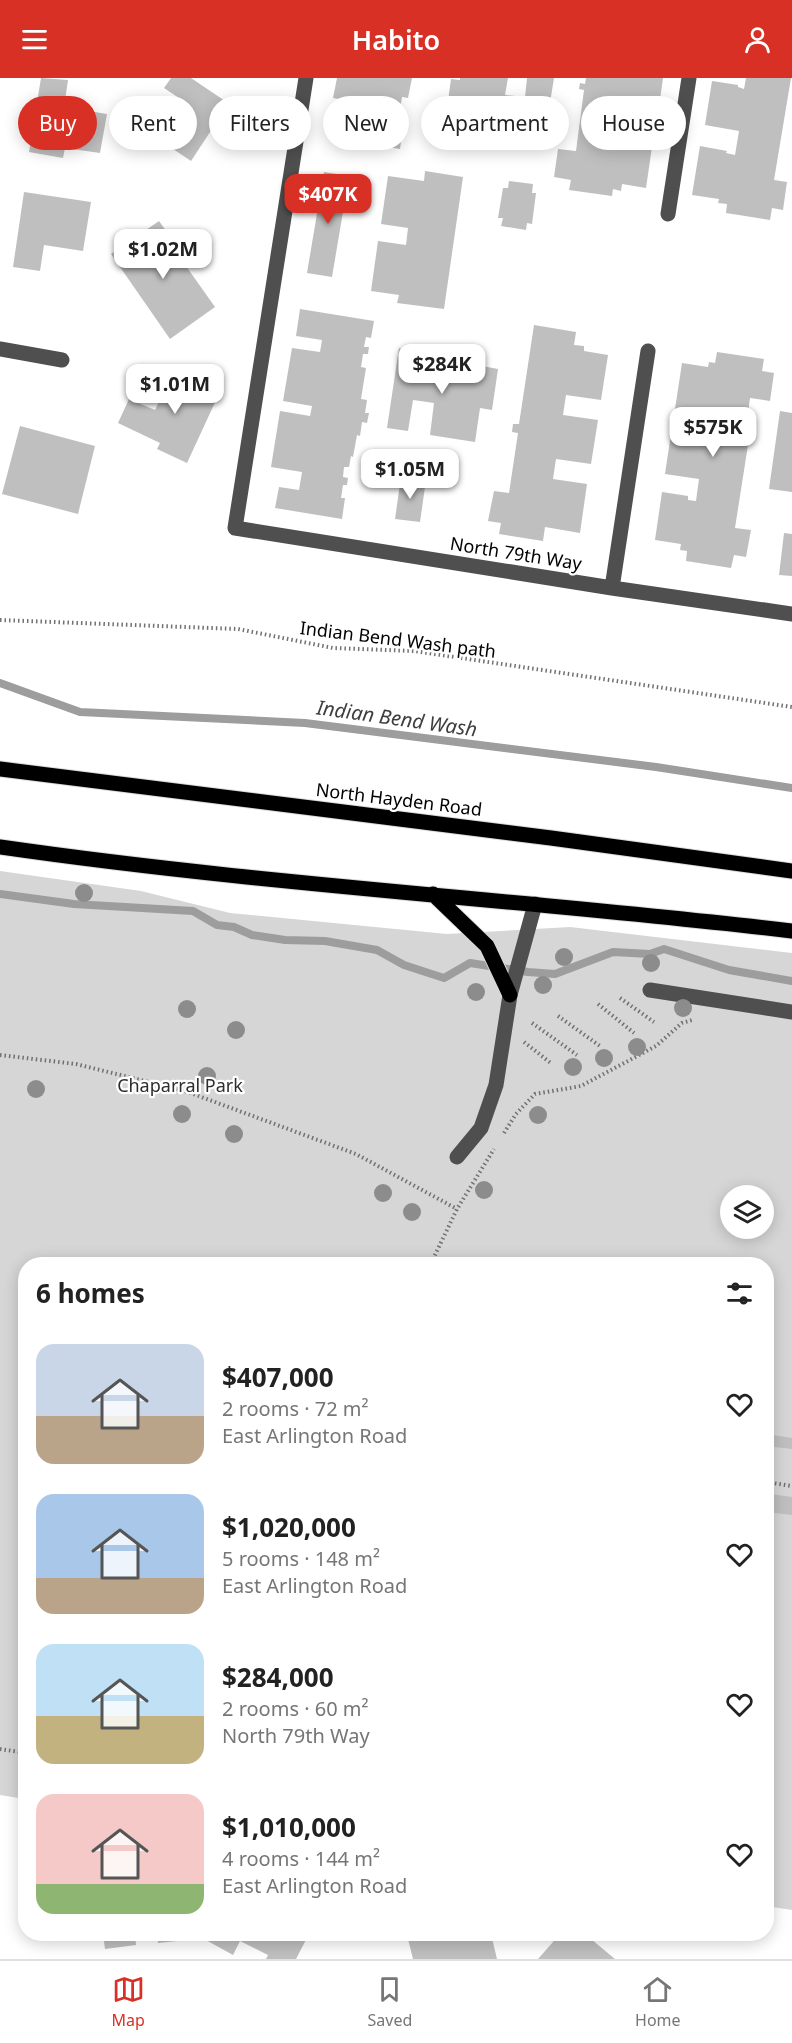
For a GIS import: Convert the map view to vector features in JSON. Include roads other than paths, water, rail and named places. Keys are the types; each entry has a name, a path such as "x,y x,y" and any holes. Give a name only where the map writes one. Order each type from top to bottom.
{"main road":[{"name":"North Hayden Road","path":"0,769 551,838 792,871"},
{"path":"0,847 118,864 792,931"},
{"path":"433,894 487,946 510,995"}],"street":[{"name":"North 79th Way","path":"306,78 235,528 792,614"},
{"path":"668,214 689,78"},
{"path":"0,349 62,360"},
{"path":"612,588 648,351"},
{"path":"457,1157 481,1128 496,1085 510,995 535,904"},
{"path":"650,990 792,1012"}],"waterway":[{"name":"Indian Bend Wash","path":"0,683 80,712 305,723 656,767 792,788"},
{"path":"0,894 74,904 193,911 217,925 234,927 252,935 285,940 325,941 377,950 404,965 444,978 470,963 555,974 613,952 650,954 664,949 729,970 792,981"}],"park label":[{"name":"Chaparral Park","path":"180,1085"}]}
